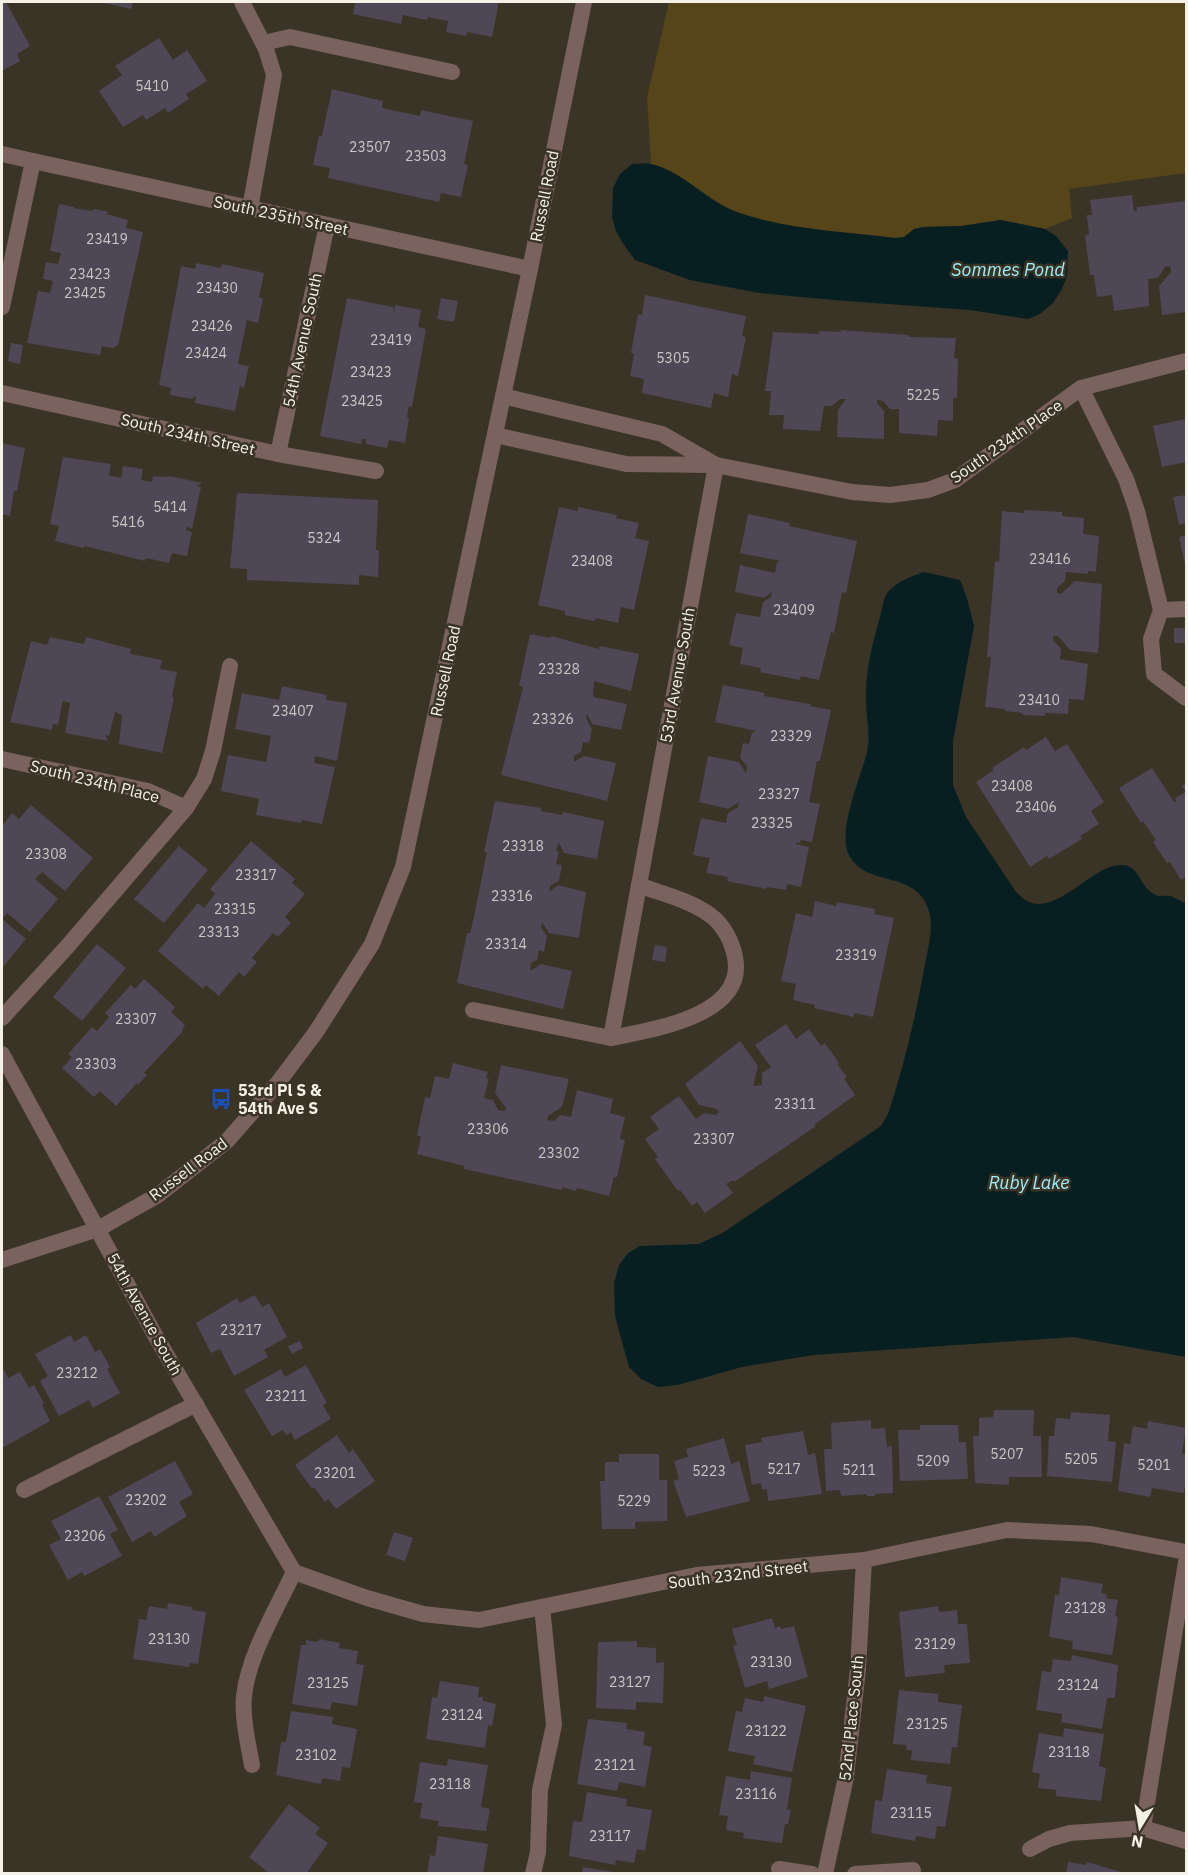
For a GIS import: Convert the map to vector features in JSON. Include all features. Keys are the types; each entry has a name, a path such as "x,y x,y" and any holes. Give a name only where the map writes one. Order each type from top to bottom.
{"street":[{"path":"242,2 263,43 274,75 250,208"},
{"name":"Russell Road","path":"2,1260 98,1228 158,1195 227,1141 277,1084 316,1032 372,944 403,867 530,269 584,2"},
{"path":"263,43 290,37 452,72"},
{"name":"South 235th Street","path":"2,154 530,269"},
{"path":"2,307 33,161"},
{"name":"54th Avenue South","path":"278,454 327,225"},
{"path":"1186,361 1081,388 1134,500 1161,610 1151,639 1154,674 1186,698"},
{"name":"South 234th Place","path":"495,435 626,464 716,465 852,492 890,495 928,490 955,480 1081,388"},
{"name":"South 234th Street","path":"2,393 278,454 376,471"},
{"name":"South 234th Place","path":"503,396 662,434 716,465"},
{"name":"53rd Avenue South","path":"611,1038 716,465"},
{"path":"1161,610 1186,609"},
{"path":"2,1018 66,948 186,808 204,779 213,751 230,666"},
{"name":"South 234th Place","path":"2,759 148,791 186,808"},
{"path":"473,1010 611,1038 664,1028 697,1015 721,999 733,985 737,965 733,948 718,922 692,905 639,885"},
{"name":"54th Avenue South","path":"2,1054 156,1337 294,1572"},
{"path":"24,1490 196,1404"},
{"name":"South 232nd Street","path":"294,1572 367,1598 423,1614 479,1620 697,1575 864,1560 1007,1530 1091,1534 1186,1552"},
{"name":"52nd Place South","path":"825,1874 846,1777 858,1669 864,1560"},
{"path":"1143,1828 1186,1562"},
{"path":"252,1765 246,1730 244,1696 255,1654 294,1572"},
{"path":"533,1874 538,1852 540,1790 554,1725 542,1607"},
{"path":"1030,1849 1049,1839 1070,1833 1143,1828 1186,1841"},
{"path":"779,1869 812,1874"},
{"path":"855,1874 913,1870"}],"shaded area":[{"path":"669,2 1186,2 1186,173 1069,189 1072,218 1045,229 1000,220 961,226 924,227 914,229 904,237 895,238 814,230 754,219 724,207 673,174 651,164 647,97"}],"water":[{"name":"Sommes Pond","path":"632,164 662,167 728,208 759,219 797,227 895,238 904,237 914,229 924,227 961,226 1001,220 1045,229 1056,236 1068,251 1067,276 1053,303 1040,314 1028,319 970,310 760,293 690,280 635,260 616,231 612,217 613,188 620,174"},
{"name":"Ruby Lake","path":"924,572 960,580 967,598 974,626 953,741 953,785 966,817 1016,892 1027,901 1037,904 1048,903 1070,892 1101,871 1119,865 1132,868 1154,895 1170,896 1186,903 1186,1357 1073,1337 813,1355 742,1367 678,1385 658,1387 641,1379 629,1367 615,1316 614,1283 619,1265 628,1253 640,1246 699,1244 724,1232 881,1126 888,1114 918,1002 930,939 930,915 924,900 915,890 904,884 866,872 856,864 848,853 846,830 867,752 868,670 884,600 889,591 898,584"}],"building":[{"path":"2,2 6,2 30,46 17,54 20,61 2,71"},
{"path":"100,2 133,2 131,9"},
{"path":"355,2 499,2 492,37 467,32 466,36 446,32 448,21 428,17 427,20 403,15 401,24 353,14"},
{"path":"159,38 173,60 187,50 207,81 186,94 189,99 168,113 165,108 146,120 143,115 123,127 99,91 122,75 115,66"},
{"path":"332,89 383,101 382,108 420,116 421,110 473,121 464,164 468,165 461,197 441,193 439,202 328,178 330,168 313,165"},
{"path":"1132,195 1134,211 1137,211 1137,207 1186,201 1186,312 1162,315 1159,286 1171,272 1170,266 1165,267 1158,278 1148,279 1149,306 1114,311 1112,295 1097,297 1094,275 1090,275 1085,235 1089,234 1087,215 1092,215 1090,200"},
{"path":"59,204 109,212 106,214 128,220 126,228 143,232 118,345 113,348 102,346 100,355 27,343 38,291 50,293 53,281 43,279 46,262 58,264 61,253 50,251"},
{"path":"196,263 221,268 222,264 264,273 259,297 263,299 258,323 247,320 238,364 249,366 244,388 240,386 235,411 195,403 196,397 194,396 193,399 170,395 171,388 159,385 181,266 195,269"},
{"path":"645,295 746,316 742,336 746,337 738,376 732,374 728,397 714,393 711,408 642,393 644,379 630,376 634,354 631,353 638,314 642,315"},
{"path":"347,298 393,307 394,312 395,305 421,310 418,327 426,329 412,407 409,406 405,443 389,440 387,448 366,444 366,439 362,439 361,444 320,436"},
{"path":"441,298 458,301 454,322 437,319"},
{"path":"841,330 909,335 909,337 956,338 954,358 958,359 957,398 953,398 953,421 938,420 937,436 899,433 899,409 890,409 883,401 877,400 884,411 884,439 837,437 838,410 846,399 840,399 832,406 824,406 820,431 783,429 784,415 769,415 771,391 765,391 773,332 819,334 819,331 841,332"},
{"path":"11,343 23,345 20,364 8,361"},
{"path":"1186,419 1186,462 1162,467 1153,426"},
{"path":"2,443 25,448 10,516 2,514"},
{"path":"63,457 111,464 109,475 121,478 123,466 143,469 141,480 152,482 153,476 170,476 202,483 197,486 201,487 192,529 187,527 186,530 192,532 187,556 172,553 169,563 146,558 145,561 55,541 59,526 50,524"},
{"path":"237,493 378,500 376,550 379,550 378,577 359,575 359,585 247,580 247,569 230,568"},
{"path":"1186,495 1186,523 1179,525 1173,497"},
{"path":"559,507 578,511 578,507 617,515 616,518 639,523 635,538 649,541 634,610 621,607 618,623 565,615 565,611 538,605"},
{"path":"1024,510 1062,512 1062,516 1084,518 1083,534 1099,536 1096,572 1088,571 1088,574 1066,572 1065,581 1057,588 1057,593 1061,594 1075,581 1102,584 1098,653 1070,650 1058,636 1053,636 1053,640 1061,649 1060,659 1088,664 1084,700 1069,699 1068,714 1022,715 1022,713 1005,711 1005,709 985,707 991,657 987,657 995,561 999,562 1002,511 1024,513"},
{"path":"748,514 857,541 846,593 842,592 834,633 831,632 819,680 801,676 800,680 760,672 761,668 740,664 743,648 729,645 736,613 760,617 763,602 771,597 772,592 764,598 735,592 740,565 775,573 777,562 781,561 740,553"},
{"path":"1186,535 1186,569 1179,537"},
{"path":"1174,628 1186,628 1186,643 1174,643"},
{"path":"530,634 551,638 551,636 599,649 600,646 639,654 631,691 594,681 593,697 627,704 621,730 592,724 587,714 586,718 592,729 589,743 583,742 581,752 574,756 574,762 584,756 616,763 607,801 501,775 523,687 519,686"},
{"path":"50,637 84,644 86,637 131,649 130,654 162,660 160,669 177,672 162,753 119,744 122,715 115,712 109,736 105,735 108,741 65,733 70,703 63,701 58,725 53,724 52,730 10,722 31,641 47,645"},
{"path":"723,685 831,710 809,802 820,804 812,842 801,840 796,844 809,847 801,887 787,884 786,890 767,887 766,889 727,881 728,877 706,873 710,858 693,855 701,818 726,823 728,813 738,807 739,802 728,809 699,802 708,756 739,762 746,773 747,767 740,757 743,743 749,744 752,733 756,731 715,722"},
{"path":"282,686 327,695 326,700 347,703 337,761 315,756 314,763 335,767 322,824 302,820 301,823 256,815 259,799 221,791 228,755 266,762 271,736 235,729 242,693 279,700"},
{"path":"1046,737 1055,751 1067,744 1104,802 1091,811 1099,824 1080,836 1082,839 1049,859 1047,856 1030,867 976,782 994,770 992,768 1024,747 1026,750"},
{"path":"1152,768 1174,802 1175,798 1186,792 1186,877 1181,880 1170,862 1167,863 1153,842 1156,840 1143,821 1141,823 1119,788"},
{"path":"495,801 604,821 597,859 564,853 559,843 556,850 559,852 556,864 562,865 559,881 550,886 549,892 558,885 586,892 579,938 549,933 542,922 541,928 547,936 544,952 539,950 537,960 531,963 530,971 541,964 572,971 563,1009 457,983 467,933 470,933 474,917"},
{"path":"31,805 93,858 65,891 42,872 35,879 58,899 30,932 7,913 2,919 2,826 12,813 19,819"},
{"path":"251,841 295,879 292,883 305,894 285,917 291,923 278,937 273,933 252,958 257,962 244,977 239,972 219,996 206,985 203,989 158,951 198,903 204,908 215,894 210,889"},
{"path":"179,846 208,870 164,923 134,899"},
{"path":"815,901 836,906 837,902 875,909 874,914 894,918 873,1017 854,1013 854,1017 814,1008 815,1005 793,1000 796,984 781,981 796,913 812,917"},
{"path":"2,919 26,939 2,968"},
{"path":"97,944 126,968 82,1021 53,997"},
{"path":"655,945 667,947 665,962 652,960"},
{"path":"144,979 175,1007 171,1012 185,1025 183,1031 144,1073 147,1075 116,1106 100,1091 94,1097 62,1068 72,1057 68,1054 92,1027 97,1031 109,1017 105,1013 131,985 135,989"},
{"path":"786,1024 796,1039 809,1029 821,1046 825,1043 839,1063 837,1064 847,1077 844,1079 855,1095 815,1124 816,1126 734,1182 733,1180 726,1184 733,1193 705,1213 697,1202 692,1206 680,1190 678,1191 655,1159 658,1157 645,1139 659,1129 650,1117 679,1096 696,1119 704,1113 716,1115 719,1112 717,1109 699,1105 685,1084 740,1041 758,1066 753,1086 762,1085 762,1073 771,1067 755,1045"},
{"path":"453,1063 488,1072 486,1078 489,1079 484,1098 493,1100 498,1110 505,1111 506,1108 495,1093 501,1065 569,1079 562,1107 548,1116 547,1120 554,1121 560,1115 571,1117 577,1090 613,1099 610,1113 625,1117 620,1139 625,1140 617,1177 614,1177 609,1196 577,1188 576,1191 562,1187 562,1190 464,1169 464,1166 417,1154 421,1137 417,1135 425,1097 430,1098 435,1076 449,1079"},
{"path":"255,1295 262,1307 269,1303 287,1337 264,1350 268,1357 234,1376 220,1349 211,1353 196,1323 237,1298 240,1303"},
{"path":"71,1335 74,1342 86,1335 95,1352 100,1349 110,1367 107,1369 120,1393 93,1408 89,1400 59,1416 40,1381 48,1376 35,1354"},
{"path":"300,1341 303,1348 292,1354 288,1346"},
{"path":"306,1365 327,1403 323,1405 331,1419 295,1440 291,1432 286,1435 283,1430 272,1436 244,1390 281,1369 285,1377"},
{"path":"4,1370 8,1378 20,1372 29,1388 34,1385 44,1403 42,1405 50,1421 2,1448 2,1371"},
{"path":"994,1410 1034,1410 1033,1436 1041,1436 1042,1477 1009,1477 1009,1485 975,1483 973,1436 979,1436 979,1418 993,1417"},
{"path":"1071,1412 1110,1415 1108,1441 1116,1442 1112,1482 1047,1476 1049,1436 1054,1436 1056,1418 1070,1419"},
{"path":"871,1420 871,1429 885,1428 887,1447 892,1446 893,1493 875,1494 875,1496 867,1496 867,1494 841,1496 840,1490 826,1491 824,1449 832,1449 831,1423"},
{"path":"1148,1421 1186,1428 1182,1454 1186,1454 1184,1493 1152,1488 1150,1497 1118,1491 1124,1443 1130,1444 1133,1426 1147,1429"},
{"path":"920,1425 958,1425 959,1442 966,1442 968,1479 900,1481 898,1430 920,1430"},
{"path":"803,1431 808,1455 815,1453 822,1494 768,1501 767,1489 762,1490 761,1483 752,1485 745,1445 762,1442 761,1438"},
{"path":"337,1435 349,1453 353,1449 375,1481 336,1509 328,1499 325,1502 314,1487 312,1489 295,1465"},
{"path":"724,1438 731,1464 739,1461 750,1501 686,1517 673,1481 679,1479 674,1461 688,1457 686,1449"},
{"path":"619,1454 659,1454 659,1480 667,1480 667,1521 635,1522 635,1529 602,1529 600,1481 605,1481 605,1462 619,1462"},
{"path":"175,1461 193,1494 179,1502 187,1516 154,1537 151,1531 132,1542 108,1497"},
{"path":"99,1496 118,1530 110,1534 122,1556 84,1576 82,1572 68,1580 49,1545 61,1539 51,1521"},
{"path":"394,1532 413,1538 405,1561 386,1555"},
{"path":"1061,1577 1103,1584 1101,1593 1107,1594 1106,1598 1118,1600 1115,1616 1118,1617 1112,1655 1072,1649 1073,1641 1049,1637 1055,1594 1059,1595"},
{"path":"168,1603 206,1612 198,1664 190,1663 189,1667 133,1659 139,1619 146,1620 149,1606 167,1609"},
{"path":"938,1606 939,1612 957,1610 958,1624 967,1624 970,1663 944,1665 945,1673 905,1677 899,1612"},
{"path":"772,1618 775,1628 794,1626 808,1677 769,1689 767,1681 745,1688 733,1646 737,1645 732,1629"},
{"path":"319,1639 340,1643 339,1648 358,1651 356,1664 364,1665 357,1706 332,1702 330,1710 292,1704 301,1645 306,1645 306,1640 318,1642"},
{"path":"637,1641 637,1647 656,1648 656,1663 664,1662 663,1703 636,1702 636,1710 596,1708 598,1642"},
{"path":"1072,1655 1118,1665 1115,1698 1107,1698 1102,1729 1061,1722 1062,1714 1036,1710 1042,1671 1051,1672 1053,1659 1071,1661"},
{"path":"440,1681 479,1687 478,1697 483,1697 483,1701 496,1704 492,1726 488,1725 485,1748 426,1739 432,1697 437,1698"},
{"path":"899,1690 938,1694 938,1702 962,1705 957,1748 952,1747 950,1764 911,1760 912,1750 906,1750 907,1745 893,1744"},
{"path":"764,1696 806,1706 792,1772 753,1764 755,1756 728,1751 736,1711 742,1712 745,1698 763,1702"},
{"path":"291,1711 333,1717 332,1724 357,1729 350,1768 342,1767 340,1781 322,1778 321,1784 276,1775 281,1742 286,1742"},
{"path":"588,1719 627,1723 626,1729 645,1732 643,1745 652,1747 645,1787 619,1782 617,1791 577,1784"},
{"path":"1064,1728 1104,1734 1099,1766 1106,1768 1101,1801 1056,1796 1056,1790 1038,1788 1040,1774 1032,1772 1039,1733 1063,1737"},
{"path":"448,1759 488,1765 481,1807 490,1809 486,1831 438,1826 439,1821 420,1818 422,1803 414,1802 420,1762 447,1766"},
{"path":"887,1769 927,1775 926,1783 952,1787 945,1827 937,1826 935,1839 916,1836 915,1841 871,1833 875,1800 882,1801"},
{"path":"751,1771 792,1778 787,1809 791,1810 788,1824 785,1824 782,1843 743,1838 744,1833 726,1830 728,1816 719,1815 726,1776 750,1780"},
{"path":"587,1792 627,1799 626,1806 652,1810 645,1851 637,1849 634,1863 616,1860 615,1865 569,1856 573,1821 582,1822"},
{"path":"289,1804 320,1828 315,1834 328,1843 306,1874 301,1872 300,1874 270,1874 249,1857"},
{"path":"438,1836 488,1844 483,1874 427,1874 430,1855 435,1856"},
{"path":"1068,1862 1086,1865 1087,1862 1128,1874 1066,1874"},
{"path":"583,1867 614,1872 614,1874 582,1874"}],"place":[{"name":"53rd Pl S & 54th Ave S","path":"221,1099"}]}
